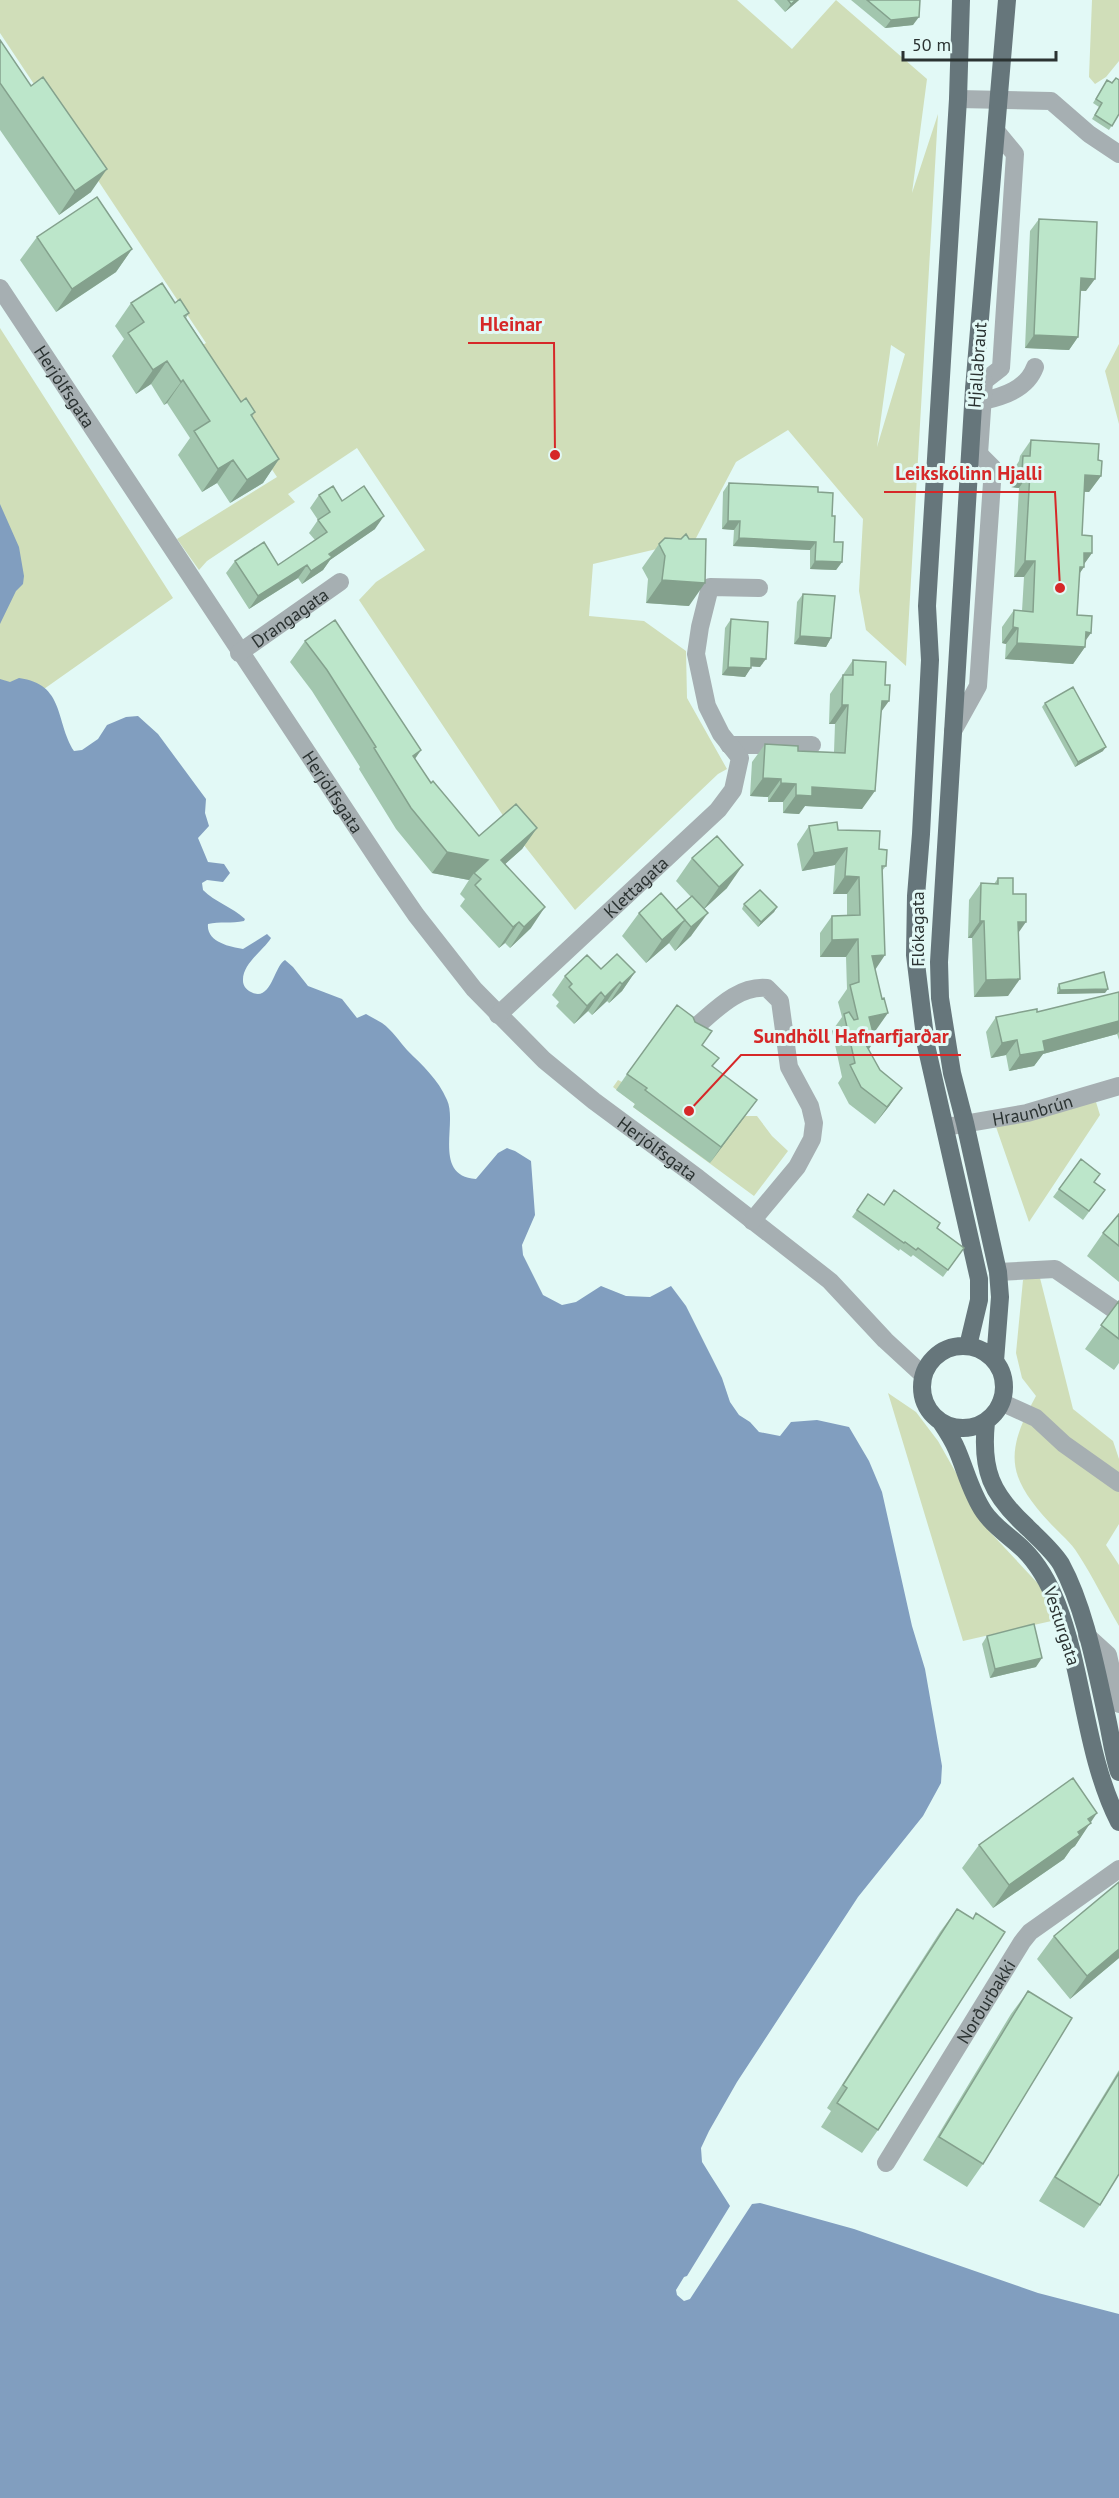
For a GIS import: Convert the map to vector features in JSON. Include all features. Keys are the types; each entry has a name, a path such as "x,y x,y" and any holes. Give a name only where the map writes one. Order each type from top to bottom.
{"main road":[{"name":"Hjallabraut","path":"927,729 930,660 927,606 958,99 961,0"},
{"name":"Hjallabraut","path":"953,731 981,390 996,131 1007,0"},
{"name":"Flókagata","path":"927,729 916,896 915,955 926,1046 946,1127"},
{"name":"Flókagata","path":"953,731 939,962 946,1043 965,1123"},
{"path":"965,1123 998,1272 1000,1297 995,1361"},
{"path":"946,1127 979,1279 979,1300 968,1346"},
{"path":"968,1346 978,1348 995,1361 1004,1381 1001,1402 986,1422 964,1428 952,1427 941,1422 931,1413 924,1402 921,1388 923,1375 930,1362 940,1352 953,1347 968,1346"},
{"name":"Vesturgata","path":"941,1422 957,1449 970,1488 985,1514 998,1529 1023,1549 1045,1574 1070,1647 1099,1770 1119,1822"},
{"name":"Vesturgata","path":"986,1422 984,1460 990,1479 1008,1509 1060,1563 1075,1597 1118,1757"}],"street":[{"path":"958,99 1051,101 1089,134 1119,154"},
{"name":"Herjólfsgata","path":"0,288 239,653 416,915 474,989 498,1016 569,1081 830,1281 885,1340 923,1375"},
{"path":"981,390 1002,396 1019,388 1032,376 1035,367"},
{"name":"Drangagata","path":"239,653 340,582"},
{"name":"Klettagata","path":"498,1016 718,810 733,790 740,758 729,745 706,706 696,654 710,587 759,588"},
{"path":"729,745 812,745"},
{"path":"692,1030 740,992 754,987 767,988 780,1001 789,1067 810,1106 814,1123 812,1139 797,1167 752,1221"},
{"name":"Hraunbrún","path":"946,1127 1027,1113 1119,1086"},
{"path":"998,1272 1055,1269 1119,1313"},
{"path":"1001,1402 1036,1418 1064,1444 1119,1483"},
{"path":"1087,1636 1108,1655 1119,1704"},
{"name":"Norðurbakki","path":"886,2163 1022,1941 1030,1932 1119,1869"}],"green space":[{"path":"0,0 737,0 792,49 836,0 927,79 912,193 938,114 906,666 866,630 859,591 863,519 788,430 736,462 695,540 593,564 589,616 644,621 686,651 687,698 727,769 718,774 575,910 516,835 359,600 376,582 425,550 357,448 288,494 295,502 207,561 199,570 177,539 277,477 193,351 206,343 0,33","holes":["891,345 905,354 877,447"]},
{"path":"1092,0 1119,0 1119,61 1106,77 1095,84 1089,77"},
{"path":"0,328 173,598 0,720"},
{"path":"1119,344 1119,424 1105,371"},
{"path":"690,1061 745,1116 757,1116 772,1136 788,1151 754,1196 633,1107 635,1104 613,1087 618,1080 622,1082"},
{"path":"1096,1102 1100,1115 1029,1222 995,1124"},
{"path":"1039,1274 1073,1409 1113,1441 1119,1459 1119,1524 1106,1545 1119,1565 1119,1626 1075,1550 1035,1506 1018,1477 1015,1448 1019,1433 1036,1396 1022,1378 1016,1353 1023,1280"},
{"path":"888,1393 916,1412 938,1441 989,1531 1044,1590 1056,1620 963,1641"}],"water":[{"path":"0,504 19,547 24,576 23,584 16,591 0,624"},
{"path":"19,678 34,682 52,696 74,751 82,750 98,739 107,725 126,717 138,716 158,734 206,799 205,813 209,826 198,838 208,862 224,864 230,873 223,882 207,880 202,883 203,890 245,919 239,922 208,924 208,930 220,942 243,949 267,934 271,938 246,969 243,981 247,989 258,994 263,992 268,988 285,960 308,986 342,999 357,1018 366,1014 386,1026 430,1073 443,1092 450,1110 450,1159 454,1169 463,1176 476,1179 498,1153 507,1148 531,1161 535,1215 522,1245 523,1255 543,1295 562,1305 576,1302 601,1286 626,1296 650,1297 671,1286 686,1306 722,1378 730,1402 739,1415 759,1432 780,1436 791,1422 817,1420 849,1427 869,1461 882,1492 912,1626 925,1669 942,1766 941,1783 923,1816 858,1897 737,2082 709,2131 701,2148 702,2162 730,2206 676,2290 677,2295 684,2301 690,2299 752,2204 760,2203 854,2229 1038,2293 1119,2314 1119,2498 0,2498 0,679 10,682"}],"building":[{"path":"867,0 920,0 919,17 891,20"},
{"path":"0,40 31,86 43,77 107,169 75,191 0,83"},
{"path":"1116,78 1119,80 1119,114 1112,126 1095,115 1102,103 1096,99 1107,80 1112,83"},
{"path":"97,197 132,249 72,289 37,237"},
{"path":"1039,219 1097,222 1095,279 1081,278 1078,337 1034,335"},
{"path":"162,283 175,303 180,299 189,313 184,316 241,402 246,398 255,412 251,415 279,459 247,480 233,460 218,469 194,431 210,421 183,380 181,382 167,361 153,370 128,333 144,322 131,303"},
{"path":"1031,440 1099,444 1098,460 1102,461 1101,476 1085,475 1082,535 1092,536 1092,553 1084,553 1084,567 1080,567 1077,615 1092,616 1091,633 1086,632 1085,647 1017,643 1018,628 1013,627 1014,610 1033,612 1035,561 1025,561 1030,472 1022,471 1023,456 1030,456"},
{"path":"729,483 818,487 818,492 833,493 834,542 843,542 842,562 815,561 816,542 739,538 740,521 728,521"},
{"path":"333,486 342,501 364,486 384,516 329,554 332,557 311,571 307,565 258,596 235,561 264,542 278,565 327,532 318,520 330,512 319,495"},
{"path":"686,534 689,539 706,539 705,583 662,580 665,556 659,544 665,538 681,539"},
{"path":"803,594 835,596 831,638 800,636"},
{"path":"731,619 768,622 766,659 751,658 751,668 728,667"},
{"path":"335,620 421,750 413,756 431,783 433,781 479,836 516,804 537,828 501,860 545,907 524,927 519,922 513,927 475,885 481,879 474,873 488,860 447,852 411,808 374,748 376,747 327,670 305,641"},
{"path":"853,660 886,662 885,685 890,685 889,701 882,701 875,791 812,787 812,796 796,795 796,784 781,783 781,779 763,778 765,744 798,746 798,751 845,753 848,705 842,705 843,675 853,675"},
{"path":"1073,687 1106,747 1078,762 1045,703"},
{"path":"837,822 838,830 880,831 879,849 887,850 886,866 882,866 885,955 872,956 882,999 884,998 888,1013 869,1017 875,1040 865,1043 880,1070 902,1088 887,1107 861,1087 850,1065 855,1063 844,1014 849,1012 854,1020 858,1019 850,985 859,982 858,939 832,940 832,916 860,915 859,877 845,876 847,848 814,853 809,826"},
{"path":"717,836 743,865 719,887 692,858"},
{"path":"998,878 1013,878 1013,894 1026,894 1026,922 1018,922 1020,979 986,980 984,921 980,921 981,883 998,884"},
{"path":"760,890 777,907 761,922 744,904"},
{"path":"661,893 685,920 662,940 639,913"},
{"path":"692,896 708,913 691,927 676,910"},
{"path":"617,954 635,972 622,984 620,982 605,997 601,992 587,1006 569,987 572,984 565,976 587,955 601,969"},
{"path":"1104,972 1108,989 1060,990 1059,984"},
{"path":"1119,992 1119,1021 1043,1041 1045,1051 1020,1055 1017,1040 1002,1043 996,1017 1037,1009 1037,1012"},
{"path":"677,1005 693,1017 695,1022 712,1031 702,1045 719,1058 712,1066 757,1100 721,1147 627,1074"},
{"path":"1081,1159 1100,1174 1094,1182 1105,1190 1089,1211 1059,1189"},
{"path":"894,1190 940,1223 937,1228 964,1248 948,1270 918,1248 916,1250 904,1243 857,1210 868,1194 884,1205"},
{"path":"1119,1214 1119,1246 1103,1233"},
{"path":"1119,1301 1119,1339 1101,1325"},
{"path":"1034,1624 1042,1658 995,1669 987,1636"},
{"path":"1073,1778 1097,1813 1088,1819 1091,1823 1078,1832 1080,1835 1009,1885 979,1845"},
{"path":"1119,1882 1119,1949 1087,1976 1054,1936"},
{"path":"957,1909 973,1919 976,1913 1005,1932 878,2130 837,2103 847,2088 843,2085"},
{"path":"1028,1991 1072,2018 983,2164 939,2137"},
{"path":"1119,2073 1119,2174 1100,2205 1055,2177"}],"place":[{"name":"Hleinar","path":"555,455"},
{"name":"Leikskólinn Hjalli","path":"1060,588"},
{"name":"Sundhöll Hafnarfjarðar","path":"689,1111"}]}
